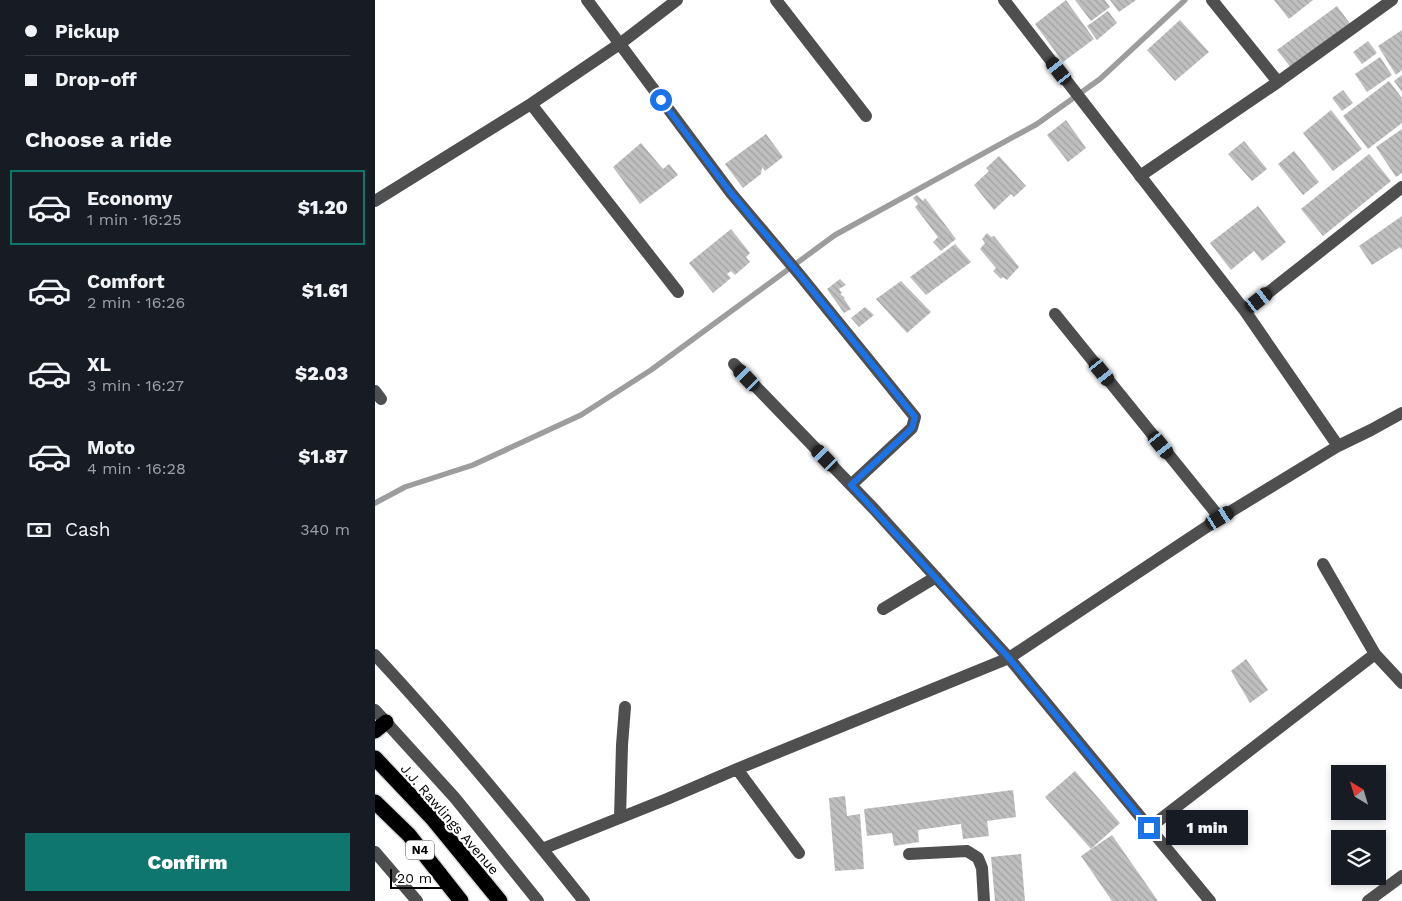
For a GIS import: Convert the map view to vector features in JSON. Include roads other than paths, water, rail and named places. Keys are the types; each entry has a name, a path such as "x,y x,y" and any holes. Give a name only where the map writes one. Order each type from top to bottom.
{"highway":[{"name":"J.J. Rawlings Avenue","path":"375,758 432,818 499,901"},
{"name":"N4","path":"375,802 409,835 461,901"}],"street":[{"path":"587,0 621,43 731,193 915,417 912,428 851,485"},
{"path":"375,201 531,104 621,43 677,0"},
{"path":"776,0 866,116"},
{"path":"1004,0 1245,311 1338,446"},
{"path":"1212,0 1278,82"},
{"path":"1140,176 1278,82 1392,0"},
{"path":"531,104 678,292"},
{"path":"1245,311 1402,188"},
{"path":"1055,314 1220,518"},
{"path":"734,364 851,485 1009,658 1210,901"},
{"path":"542,848 620,818 1009,658 1220,518 1338,446 1402,413"},
{"path":"1323,564 1375,654 1402,683"},
{"path":"883,609 936,577"},
{"path":"375,654 409,690 542,848 584,901"},
{"path":"1149,828 1375,654"},
{"path":"620,818 625,707"},
{"path":"375,710 381,726 455,798 538,901"},
{"path":"737,769 799,853"},
{"path":"909,854 967,851 978,858 982,868 984,901"},
{"path":"375,852 417,901"},
{"path":"1368,901 1402,876"}],"waterway":[{"path":"375,503 405,487 473,465 581,415 651,370 835,235 1037,124 1100,79 1185,0"}]}
